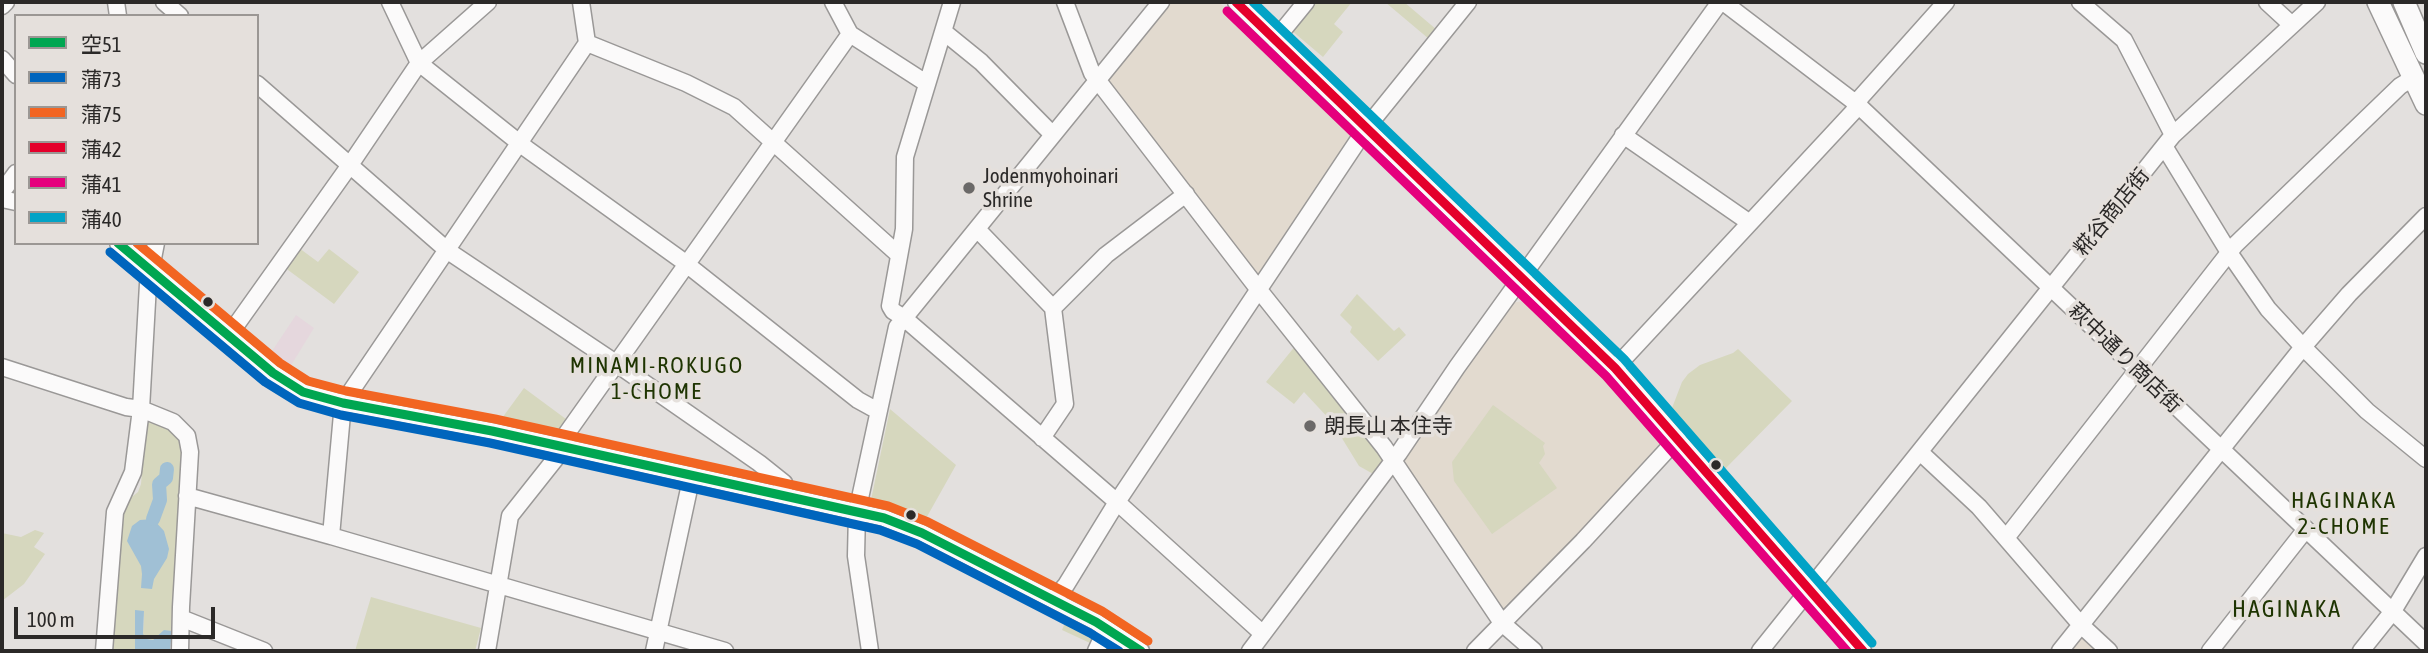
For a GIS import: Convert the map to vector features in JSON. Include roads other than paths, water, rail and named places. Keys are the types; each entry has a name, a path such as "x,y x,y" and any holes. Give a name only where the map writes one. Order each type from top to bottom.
{"main road":[{"path":"2378,2 2426,104"},
{"path":"2404,2 2426,54"}],"street":[{"path":"2,6 6,2"},
{"path":"164,2 178,14"},
{"path":"390,2 419,64 520,144 688,265 858,400 878,411"},
{"path":"229,335 351,165 419,64 488,2"},
{"path":"331,537 343,403 587,43 581,2"},
{"path":"833,2 850,34 926,83"},
{"path":"952,2 905,157 904,229 890,306 1117,502 1263,634"},
{"path":"1065,2 1097,80 1393,461 1502,622 1534,651"},
{"path":"870,651 856,556 857,512 897,327 1161,2"},
{"path":"1236,2 1615,368 1863,651"},
{"path":"1275,40 1306,2"},
{"path":"1053,600 1066,585 1117,502 1367,127 1468,2"},
{"path":"1250,651 1393,461 1623,135 1721,2"},
{"name":"萩中通り商店街","path":"1721,2 1857,104 2054,283 2137,370 2426,643"},
{"path":"1615,368 1829,138 1861,97 1946,2"},
{"path":"2080,2 2124,40 2169,141 2230,254 2253,290 2303,347 2367,411 2426,459"},
{"path":"2267,2 2292,25"},
{"name":"糀谷商店街","path":"1759,651 2169,141 2317,2"},
{"path":"944,32 981,62 1053,135"},
{"path":"487,651 510,516 556,458 567,433 850,34"},
{"path":"587,43 686,83 734,107 899,255"},
{"path":"2,59 14,73"},
{"path":"2006,538 2230,254 2235,244 2400,86 2413,78"},
{"path":"259,86 448,251 759,463 784,483 784,495"},
{"path":"1623,135 1750,223"},
{"path":"2,192 14,176"},
{"path":"1053,308 1106,256 1186,194"},
{"path":"2060,651 2303,347 2426,216"},
{"path":"977,229 1053,308 1065,404 1042,438"},
{"path":"121,245 273,373 303,392 343,403 562,446 884,518 914,530 1053,600 1141,651"},
{"path":"104,651 115,512 133,472 141,409 150,268 156,245"},
{"path":"2,367 126,407 141,409 173,422 187,436 190,452 180,651"},
{"path":"1475,651 1583,541 1678,438"},
{"path":"1920,452 1979,507 2081,625 2109,651"},
{"path":"654,651 692,475"},
{"path":"187,496 725,651"},
{"path":"2212,650 2306,529"},
{"path":"2361,651 2393,611 2426,556"},
{"path":"181,618 264,651"},
{"path":"1096,651 1106,629"}],"water":[{"path":"153,519 164,531 169,549 152,589 141,588 141,566 127,541 132,526 140,520"},
{"path":"135,610 144,611 143,634 147,639 153,640 164,630 172,631 170,651 135,651"}],"waterway":[{"path":"153,519 160,500 159,484 166,478 167,469"}],"place":[{"name":"Jodenmyohoinari Shrine","path":"969,188"},
{"name":"朗長山 本住寺","path":"1310,426"}],"district":[{"name":"MINAMI-ROKUGO 1-CHOME","path":"657,379"},
{"name":"HAGINAKA 2-CHOME","path":"2344,514"},
{"name":"HAGINAKA","path":"2287,609"}]}
